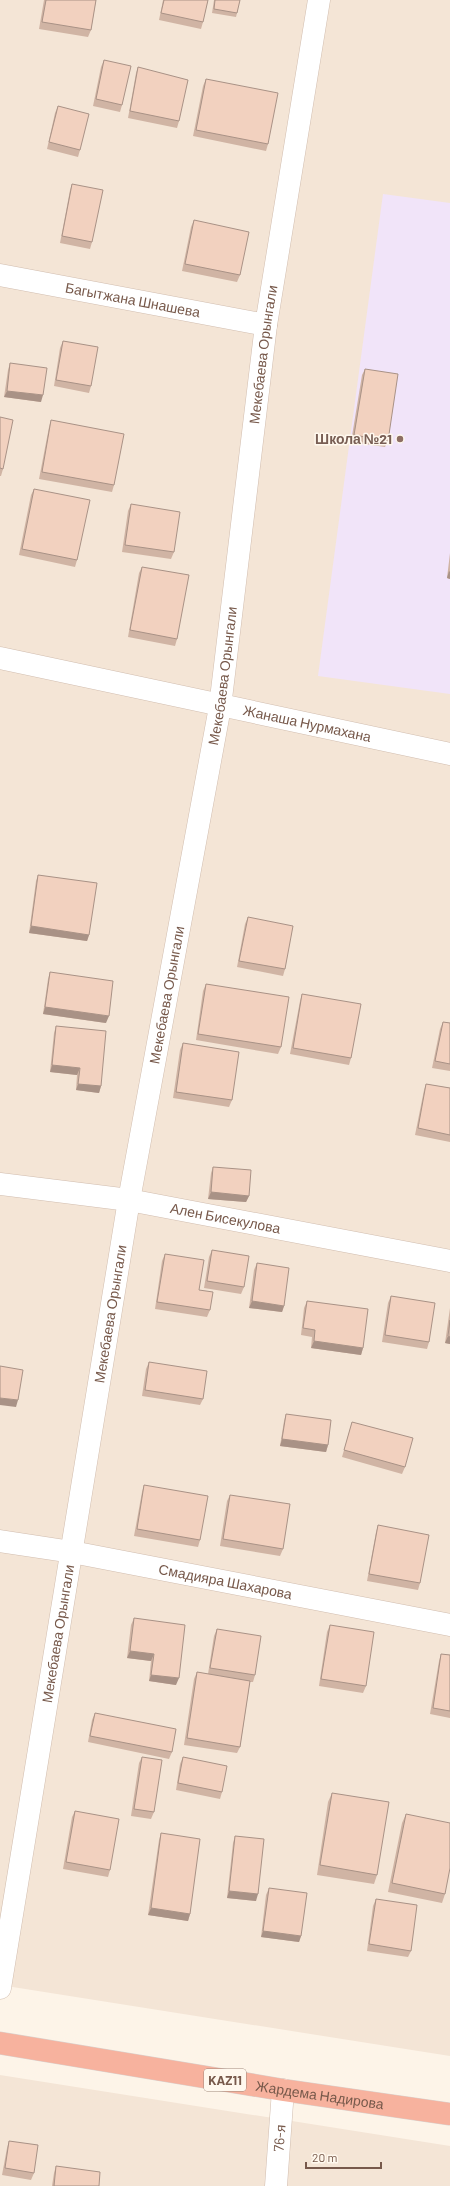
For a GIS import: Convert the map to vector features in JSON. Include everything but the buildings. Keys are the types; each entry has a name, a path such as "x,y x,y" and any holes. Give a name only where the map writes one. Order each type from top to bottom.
{"highway":[{"name":"Жардема Надирова","path":"0,2043 283,2090 450,2114"}],"street":[{"name":"Мекебаева Орынгали","path":"0,1988 129,1200 220,707 266,325 319,0"},
{"name":"Багытжана Шнашева","path":"0,275 266,325"},
{"name":"Жанаша Нурмахана","path":"0,658 220,707 450,754"},
{"name":"Ален Бисекулова","path":"0,1184 129,1200 450,1262"},
{"name":"Смадияра Шахарова","path":"0,1541 72,1552 450,1624"},
{"name":"76-я","path":"276,2186 283,2090"}],"shaded area":[{"path":"0,0 450,0 450,2056 0,1985"},
{"name":"Школа №21","path":"383,194 450,203 450,694 318,676"},
{"path":"0,2075 450,2146 450,2186 0,2186"}],"place":[{"name":"Школа №21","path":"400,439"}]}
